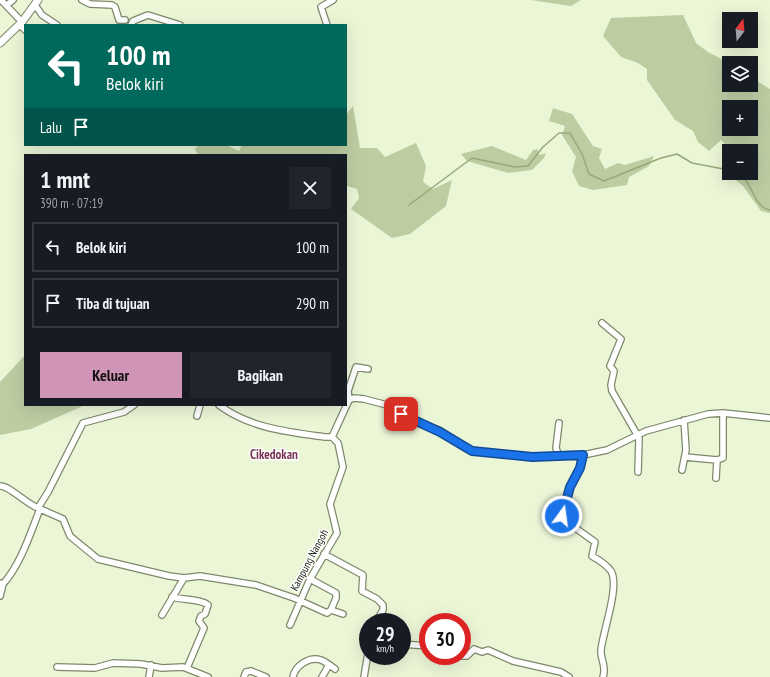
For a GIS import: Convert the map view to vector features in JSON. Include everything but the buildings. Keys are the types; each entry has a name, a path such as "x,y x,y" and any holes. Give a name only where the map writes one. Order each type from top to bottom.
{"main road":[{"path":"0,43 22,26 37,2"}],"street":[{"path":"1,0 7,5 22,26"},
{"path":"7,5 13,0"},
{"path":"82,0 90,4 112,5 116,9 118,19 125,20"},
{"path":"327,24 320,7 333,0"},
{"path":"37,2 42,15 56,24"},
{"path":"132,24 133,21 148,15 177,24"},
{"path":"602,323 621,339 610,366 614,370 611,386 613,395 638,435 640,442 638,472"},
{"path":"347,404 349,400 348,391 356,367 368,369"},
{"path":"349,400 356,398 381,403 440,432 472,451 532,457 583,455 613,448 638,435 708,414 723,413 770,418"},
{"path":"0,596 1,584 9,577 27,542 39,508 82,423 124,412 133,406"},
{"path":"197,416 200,406"},
{"path":"222,406 236,415 268,428 325,437 332,436 346,406"},
{"path":"685,457 716,460 724,458 723,413"},
{"path":"682,470 685,457 684,420"},
{"path":"559,423 556,448 559,457"},
{"name":"Kampung Nangoh","path":"290,625 299,601 310,579 337,533 330,504 343,471 338,443 332,436"},
{"path":"583,455 580,468 570,487 562,516 580,532 595,542 592,555 605,564 612,574 614,593 601,650 605,665 604,677"},
{"path":"716,460 716,478"},
{"path":"0,486 4,486 25,502 63,519 70,536 98,559 184,578 200,576 256,585 327,613 331,610 336,598 336,593 310,579"},
{"path":"324,554 363,575 362,591 383,605 381,613"},
{"path":"162,615 184,578"},
{"path":"172,597 189,601 202,601 208,605 205,614 201,616 199,621 204,628 187,668"},
{"path":"331,610 343,614"},
{"path":"471,652 474,649 482,652 488,650 513,661 561,672 569,677"},
{"path":"293,677 295,669 304,663 319,660 335,669"},
{"path":"57,667 98,668 113,663 162,668 187,668 208,677"},
{"path":"322,677 329,665"},
{"path":"364,677 366,665"},
{"path":"149,677 151,666"},
{"path":"244,677 246,672 250,671 266,677"}],"green space":[{"path":"531,0 581,0 571,6"},
{"path":"683,15 696,43 708,52 722,59 722,92 758,92 758,81 770,89 770,213 761,211 743,186 736,180 758,180 758,144 725,144 721,140 709,151 698,142 693,131 675,120 647,80 647,69 638,63 621,57 603,36 611,18"},
{"path":"353,106 360,148 377,148 385,157 416,143 426,166 423,182 433,189 452,180 446,206 410,234 392,238 351,209 359,198 357,189 347,186 347,154 198,154 195,149 198,146 228,146 239,151 242,146 347,146 347,114"},
{"path":"553,108 572,114 593,146 602,149 599,158 605,169 618,163 625,165 654,156 649,166 629,177 627,185 593,190 579,186 572,171 576,157 562,135 565,126 549,121"},
{"path":"492,146 526,160 533,150 538,149 539,155 546,153 544,158 532,170 508,173 467,161 461,154"},
{"path":"24,356 24,406 83,406 31,429 0,435 0,382"}],"waterway":[{"path":"409,205 472,158 515,167 528,166 543,147 559,133 570,133 582,154 589,174 604,181 661,158 677,154 692,163 722,169"},
{"path":"745,180 760,204 764,208 770,210"}],"district":[{"name":"Cikedokan","path":"274,454"}],"route":[{"path":"401,414 425,424 472,451 549,458 583,455 580,468 570,487 562,516"}]}
